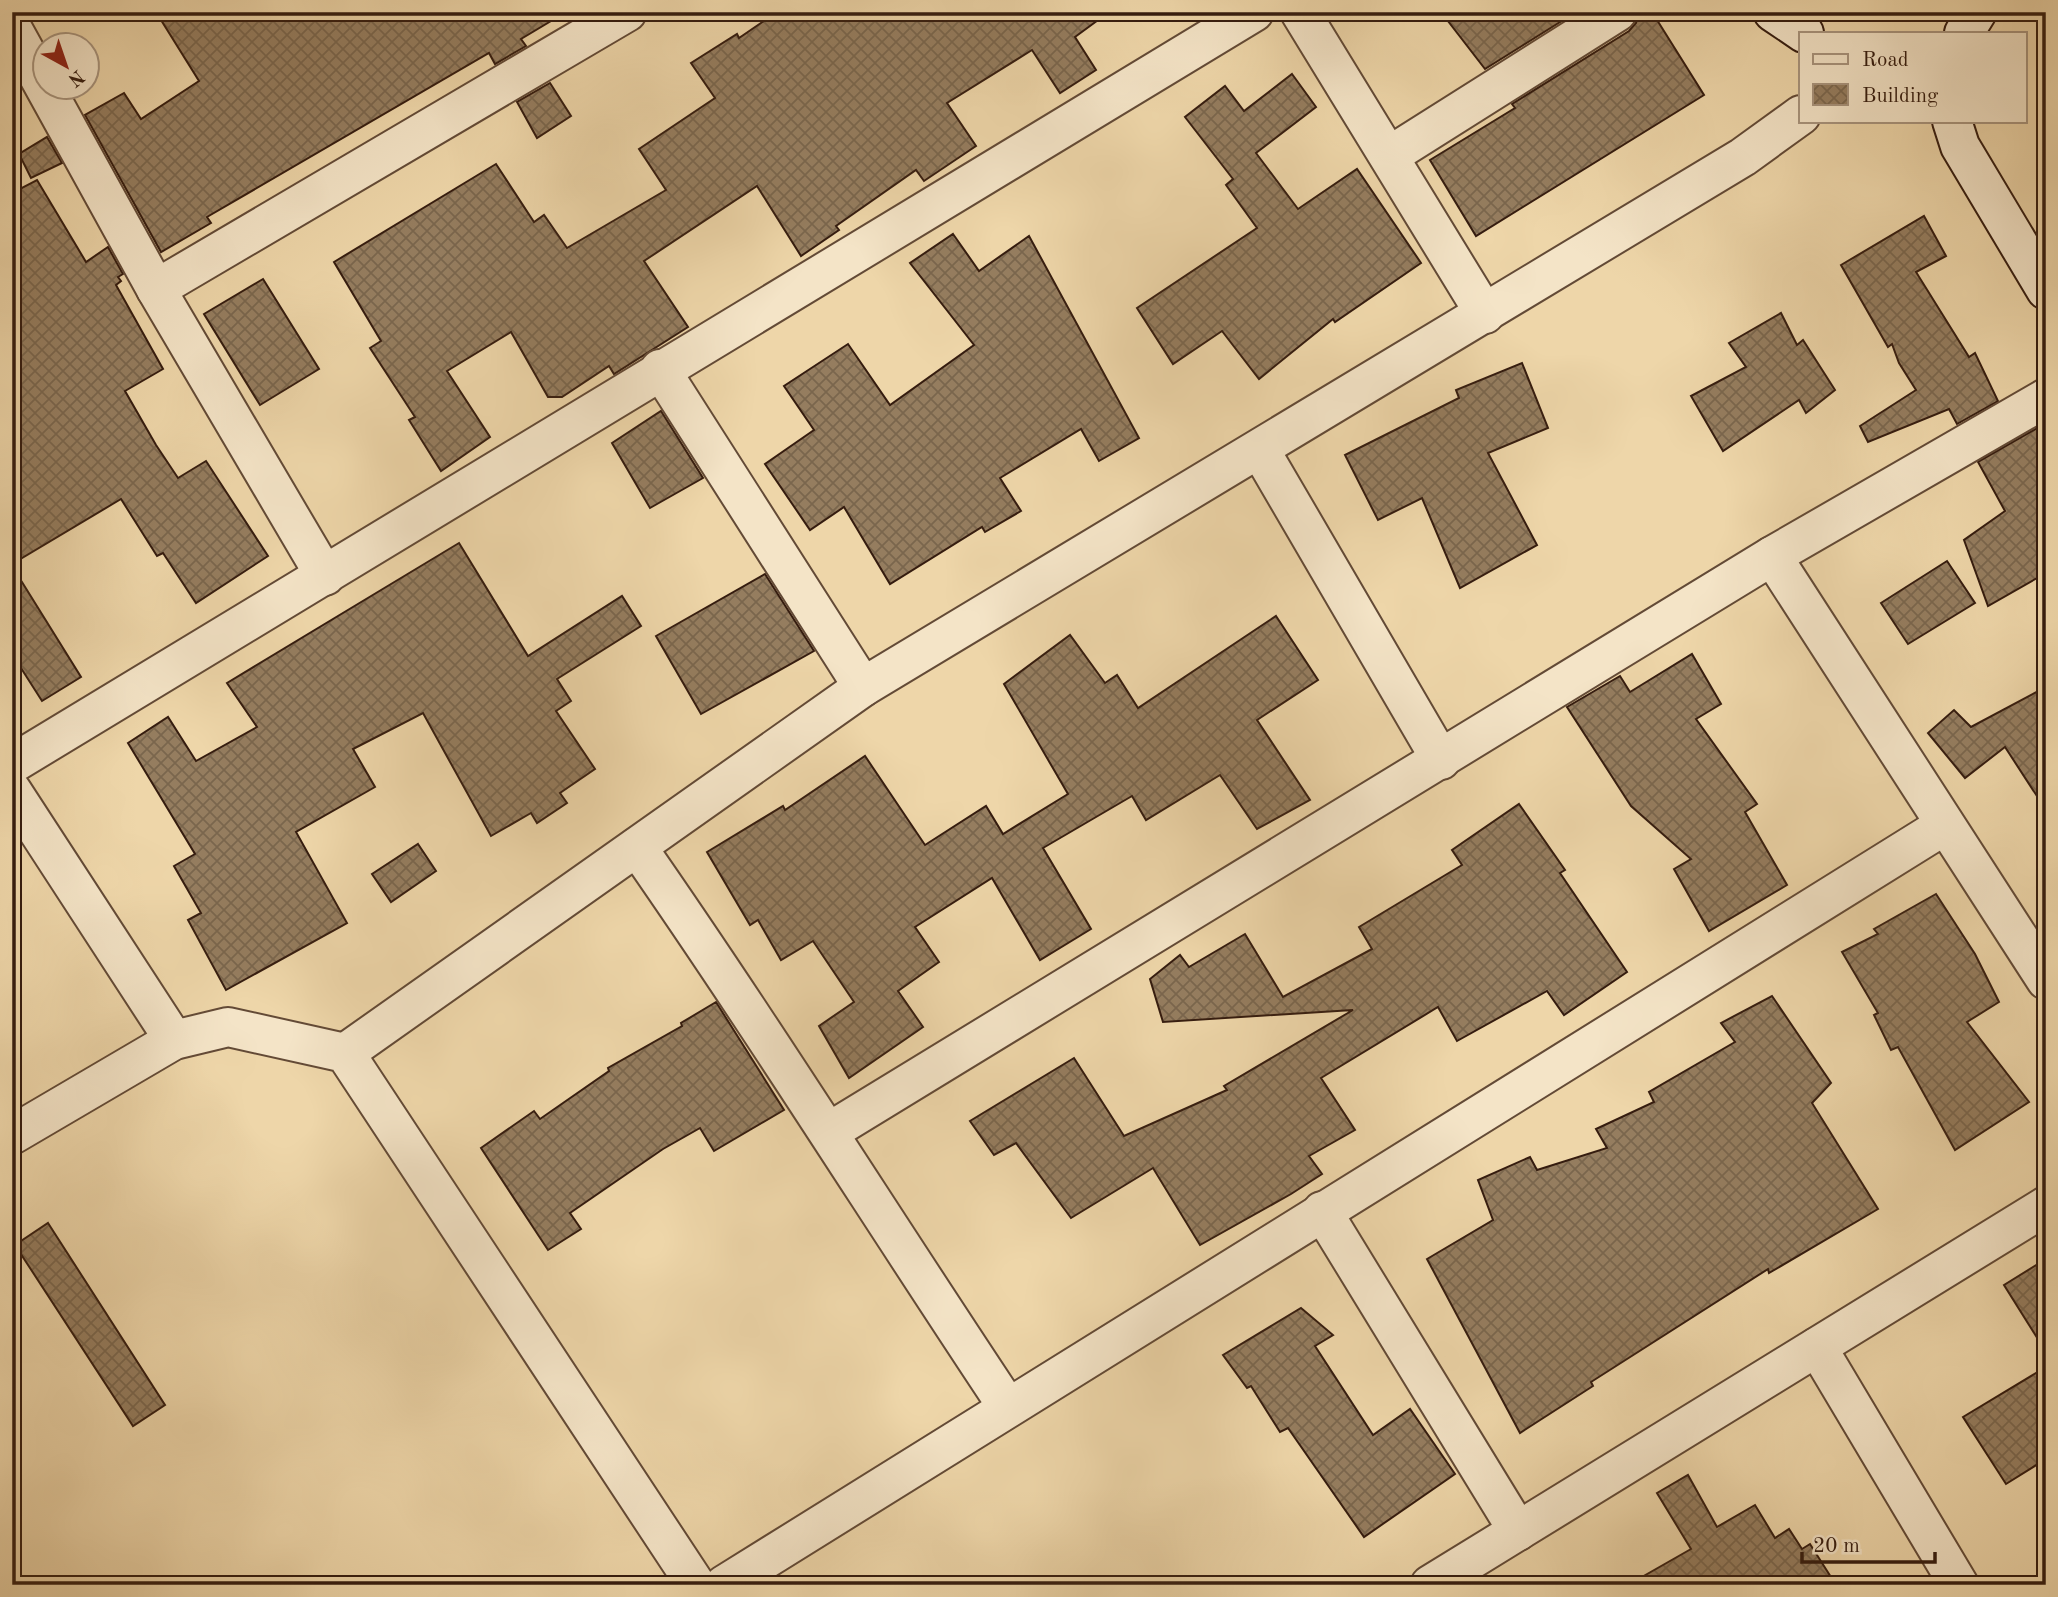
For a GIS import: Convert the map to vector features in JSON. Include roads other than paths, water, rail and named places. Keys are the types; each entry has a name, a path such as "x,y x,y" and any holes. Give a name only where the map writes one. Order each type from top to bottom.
{"street":[{"path":"156,289 627,12"},
{"path":"12,764 325,576 660,369 1254,12"},
{"path":"1300,12 1485,314"},
{"path":"1389,156 1617,12"},
{"path":"1773,12 1803,32"},
{"path":"1965,32 1977,12"},
{"path":"12,28 156,289 325,576"},
{"path":"345,1053 863,687 1743,157 1799,116"},
{"path":"1952,122 1960,146 2046,290"},
{"path":"660,369 863,687"},
{"path":"829,1132 1772,556 2046,398"},
{"path":"1260,450 1441,760"},
{"path":"1772,556 2046,980"},
{"path":"12,791 174,1040"},
{"path":"724,1585 1007,1406 1945,825"},
{"path":"637,847 829,1132 1007,1406"},
{"path":"12,1135 174,1040 228,1027 345,1053 696,1585"},
{"path":"1430,1585 2046,1206"},
{"path":"1322,1211 1518,1531"},
{"path":"1817,1347 1959,1585"}]}
